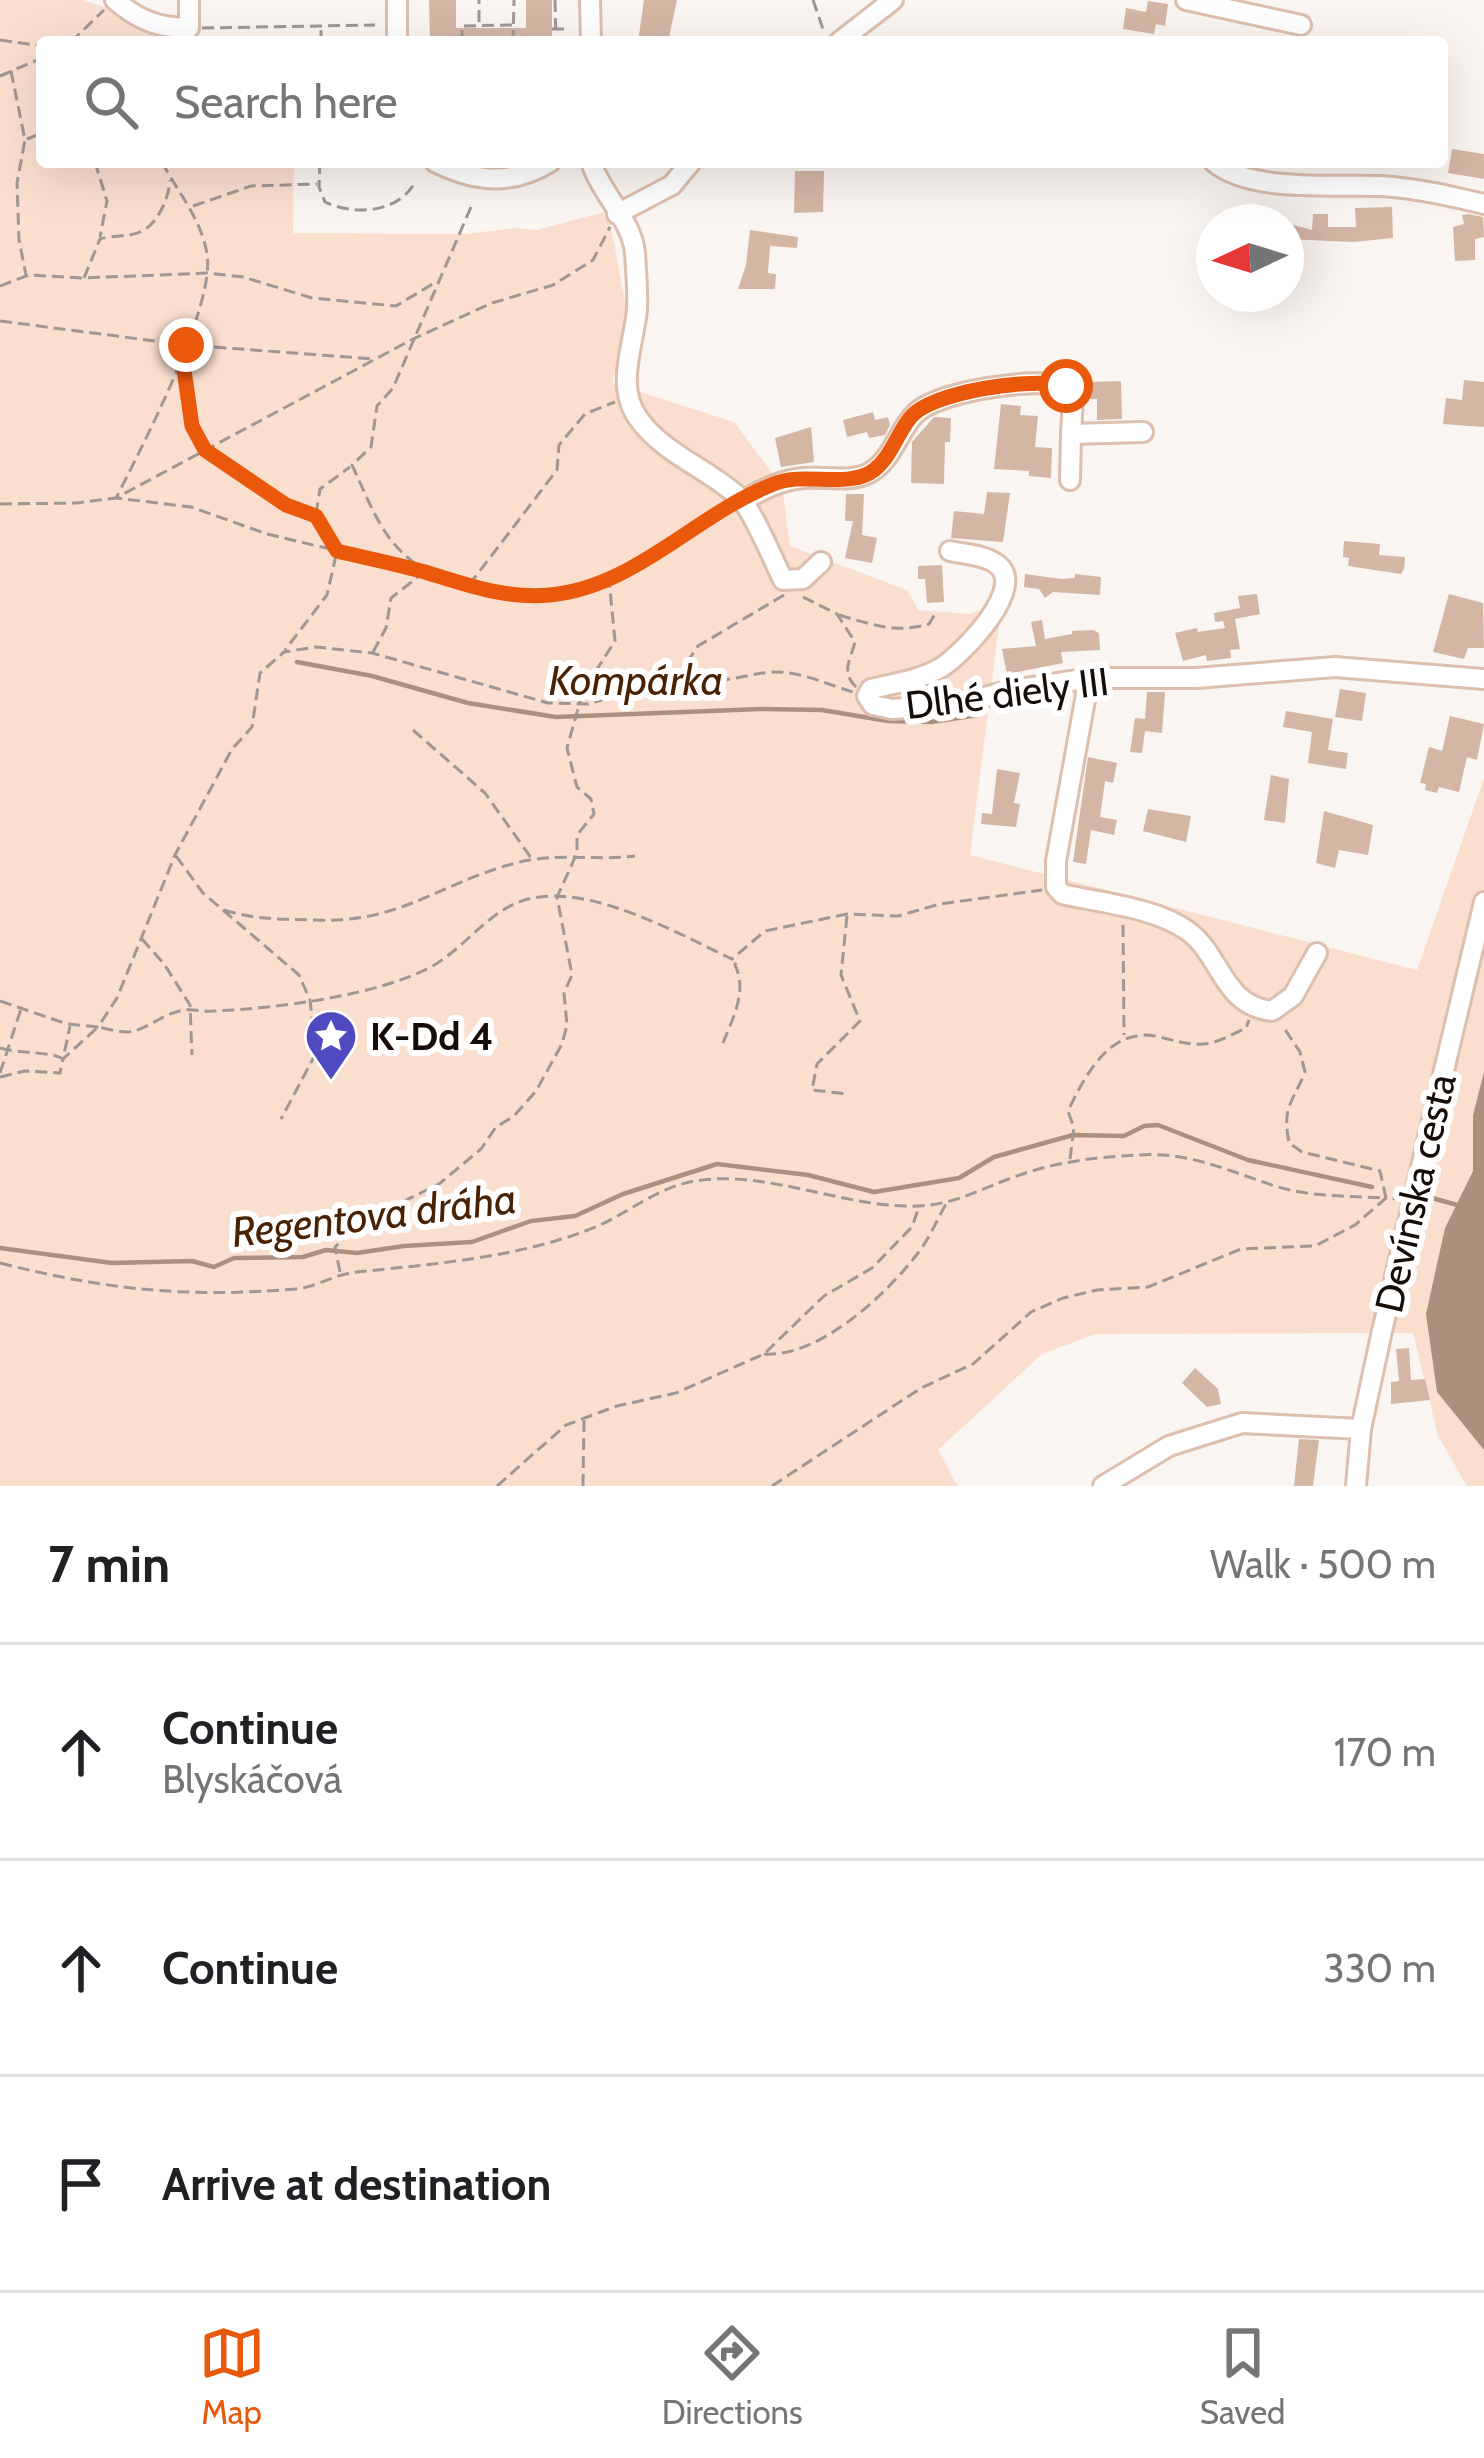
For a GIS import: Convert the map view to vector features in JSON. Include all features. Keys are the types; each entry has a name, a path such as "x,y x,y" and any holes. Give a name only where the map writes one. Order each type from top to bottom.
{"street":[{"path":"115,0 134,16 169,28 197,28 188,0"},
{"path":"397,0 397,36"},
{"path":"590,0 591,36"},
{"path":"847,36 893,0"},
{"path":"1186,0 1300,26"},
{"path":"451,168 478,178 519,177 538,168"},
{"path":"593,168 634,247 638,306 627,371 628,397 638,419 680,457 744,500 783,580 803,579 820,562"},
{"path":"617,214 672,185 687,168"},
{"path":"1221,168 1261,180 1435,192 1484,204"},
{"path":"744,500 778,482 872,472 921,407 958,395 1054,382 1066,386 1073,397 1070,480"},
{"path":"1071,434 1143,432"},
{"name":"Dlhé diely III","path":"950,551 995,563 1003,571 1005,585 993,616 945,665 871,689 867,696 872,705 914,709 952,705 1089,678 1196,678 1357,667 1484,679"},
{"path":"1089,678 1056,860 1056,887 1063,894 1123,908 1188,931 1228,986 1263,1010 1293,996 1317,952"},
{"name":"Devínska cesta","path":"1356,1486 1361,1430 1484,902"},
{"path":"1103,1486 1169,1446 1242,1423 1361,1430"}],"path":[{"path":"77,36 115,0"},
{"path":"479,0 479,26"},
{"path":"513,36 514,0"},
{"path":"555,0 555,36"},
{"path":"813,0 826,36"},
{"path":"321,24 321,36"},
{"path":"197,28 375,25"},
{"path":"462,36 462,26 513,25"},
{"path":"554,29 568,29"},
{"path":"0,40 36,45"},
{"path":"0,76 36,61"},
{"path":"11,71 25,140 17,183 26,276"},
{"path":"25,140 36,135"},
{"path":"84,278 100,239 106,201 97,168"},
{"path":"116,498 182,356 207,273 207,254 191,206 166,168"},
{"path":"320,168 325,202 338,209 386,208 409,194 415,182"},
{"path":"100,239 140,232 169,195 170,178"},
{"path":"191,206 251,186 320,184"},
{"path":"316,516 320,489 371,447 377,406 393,388 471,207"},
{"path":"116,498 411,340 492,303 553,285 593,260 617,214"},
{"path":"0,286 26,276 207,273 242,277 312,298 396,305 437,281"},
{"path":"0,321 186,345 376,359"},
{"path":"63,1059 98,1027 117,998 175,855 232,749 252,727 260,673 284,652 327,596 337,551 316,516 286,505 205,450 192,426 182,356"},
{"path":"467,587 557,470 559,445 585,414 628,397"},
{"path":"352,465 392,541 424,572"},
{"path":"0,505 116,498 191,507 266,534 467,587 548,595 609,579 744,500"},
{"path":"372,653 386,628 391,598 424,572"},
{"path":"340,1274 334,1247 363,1221 439,1184 482,1149 496,1126 514,1116 536,1091 562,1044 567,1025 564,993 572,975 557,896 576,856 577,835 594,814 591,799 577,787 567,748 583,691 615,641 609,579"},
{"path":"783,580 801,596 837,614 882,628 909,630 929,624 935,614"},
{"path":"688,675 688,661 698,646 784,594 783,580"},
{"path":"837,614 856,642 847,662 851,682 867,696"},
{"path":"284,652 316,647 372,653 516,696 579,704 688,675 702,682 776,672 867,696"},
{"path":"412,730 485,793 533,860"},
{"path":"175,855 203,892 299,975 310,1000 316,1054 281,1119"},
{"path":"224,910 253,920 350,922 399,910 475,876 533,860 635,856"},
{"path":"723,1043 734,1024 738,957 765,931 847,914 898,916 940,904 1056,887"},
{"path":"0,1001 71,1024 132,1032 162,1016 190,1010 310,1000 387,985 435,965 501,908 536,897 617,904 650,924 732,959 738,957"},
{"path":"1123,908 1124,1037"},
{"path":"847,914 841,975 860,1021 817,1064 812,1090 848,1094"},
{"path":"141,938 164,964 190,1010 192,1055"},
{"path":"21,1009 0,1075 60,1073 71,1024"},
{"path":"1070,1160 1074,1128 1068,1111 1102,1055 1124,1037 1152,1035 1178,1044 1210,1043 1246,1028 1263,1010 1300,1052 1305,1072 1284,1118 1289,1143 1302,1152 1348,1160 1380,1172 1386,1198"},
{"path":"0,1048 16,1054 56,1054 63,1059"},
{"path":"0,1264 123,1290 182,1294 303,1289 340,1274 502,1253 590,1230 632,1206 694,1181 804,1188 877,1204 920,1205 947,1202 1070,1160 1142,1154 1184,1155 1281,1188 1322,1195 1413,1200"},
{"path":"772,1486 921,1388 973,1364 1031,1312 1097,1290 1148,1287 1241,1250 1315,1246 1355,1225 1386,1198"},
{"path":"497,1486 566,1425 617,1406 676,1393 764,1354 817,1341 861,1313 919,1252 947,1202"},
{"path":"764,1354 824,1296 872,1268 912,1227 920,1205"},
{"path":"583,1486 584,1418"}],"shaded area":[{"path":"0,0 83,0 189,36 36,36 36,168 294,168 293,233 537,230 608,211 629,323 612,383 734,422 782,486 790,546 907,590 918,610 970,614 1002,601 970,855 1417,970 1484,778 1484,1072 1473,1115 1473,1171 1445,1228 1437,1392 1484,1450 1484,1486 1467,1486 1438,1436 1413,1333 1096,1334 1042,1354 938,1450 958,1486 0,1486"},
{"path":"1484,1072 1484,1450 1437,1392 1426,1314 1445,1228 1473,1171 1473,1115"}],"building":[{"path":"429,0 456,0 456,28 526,28 526,0 552,0 552,36 430,36"},
{"path":"644,0 677,0 669,36 639,36"},
{"path":"1148,1 1168,4 1165,26 1156,24 1154,34 1123,29 1126,8 1146,12"},
{"path":"1452,149 1484,154 1484,179 1448,173"},
{"path":"795,171 824,171 823,212 794,213"},
{"path":"1392,207 1393,238 1304,240 1304,228 1312,230 1313,214 1328,214 1328,227 1356,227 1355,208"},
{"path":"1462,215 1483,217 1484,237 1475,239 1475,260 1455,261 1453,227 1464,224"},
{"path":"750,230 798,237 797,248 770,246 768,273 776,274 775,289 738,289"},
{"path":"1464,380 1484,382 1484,427 1443,424 1446,398 1462,400"},
{"path":"1121,381 1122,419 1097,420 1097,399 1090,399 1089,382"},
{"path":"1001,404 1021,406 1020,415 1038,416 1035,447 1052,448 1051,478 994,469"},
{"path":"873,412 875,420 888,417 885,435 869,438 867,432 847,437 843,420"},
{"path":"934,417 951,418 944,484 911,483 912,442"},
{"path":"811,427 814,462 781,467 775,438"},
{"path":"987,492 1010,493 1003,542 951,538 954,511 984,514"},
{"path":"846,494 864,494 862,535 877,538 872,563 845,558 853,521 845,521"},
{"path":"1344,541 1380,544 1379,555 1405,557 1404,569 1401,574 1348,566"},
{"path":"942,565 944,602 927,603 925,579 918,579 918,566"},
{"path":"1025,574 1101,577 1100,595 1053,592 1045,598 1039,589 1024,587"},
{"path":"1257,594 1260,614 1235,619 1240,649 1230,650 1231,658 1207,661 1206,655 1183,661 1175,633 1225,628 1223,621 1215,622 1214,613 1240,608 1238,596"},
{"path":"1449,594 1483,603 1484,648 1468,648 1464,659 1433,652"},
{"path":"1042,620 1045,639 1093,630 1099,633 1100,650 1061,652 1063,663 1007,674 1002,649 1036,646 1031,622"},
{"path":"1340,689 1366,693 1362,721 1335,717"},
{"path":"1147,692 1165,692 1162,733 1145,731 1142,753 1130,752 1135,718 1145,719"},
{"path":"1286,711 1333,719 1328,750 1348,753 1346,769 1308,763 1312,732 1283,727"},
{"path":"1450,716 1484,724 1477,760 1467,757 1459,792 1439,787 1437,793 1425,790 1426,784 1420,783 1429,747 1442,751"},
{"path":"1088,757 1117,763 1113,783 1105,781 1100,817 1117,820 1114,835 1091,830 1086,864 1073,862"},
{"path":"997,769 1020,773 1014,803 1020,804 1016,827 981,824 982,813 992,814"},
{"path":"1271,775 1289,779 1285,823 1264,820"},
{"path":"1148,809 1191,816 1186,842 1143,831"},
{"path":"1324,811 1373,825 1368,855 1339,850 1335,868 1316,863"},
{"path":"1409,1348 1411,1380 1425,1379 1430,1400 1391,1404 1391,1382 1399,1381 1396,1349"},
{"path":"1195,1368 1218,1389 1221,1404 1207,1407 1182,1383"},
{"path":"1299,1439 1319,1440 1313,1486 1294,1486"}],"waterway":[{"name":"Kompárka","path":"297,662 372,676 468,703 556,717 761,709 822,710 888,721 931,722 978,715"},
{"name":"Regentova dráha","path":"0,1248 112,1263 192,1261 214,1267 234,1258 303,1257 326,1250 357,1253 472,1242 531,1221 575,1216 623,1194 717,1164 808,1175 874,1192 959,1178 994,1157 1073,1135 1124,1136 1158,1125 1248,1160 1372,1187"},
{"name":"Regentova dráha","path":"1432,1198 1461,1206"}],"place":[{"name":"K-Dd 4","path":"331,1082"}],"route":[{"path":"186,345 182,356 192,426 205,450 286,505 316,516 337,551 497,593 548,595 591,587 778,482 872,472 921,407 1012,385 1054,382 1066,386"}]}
